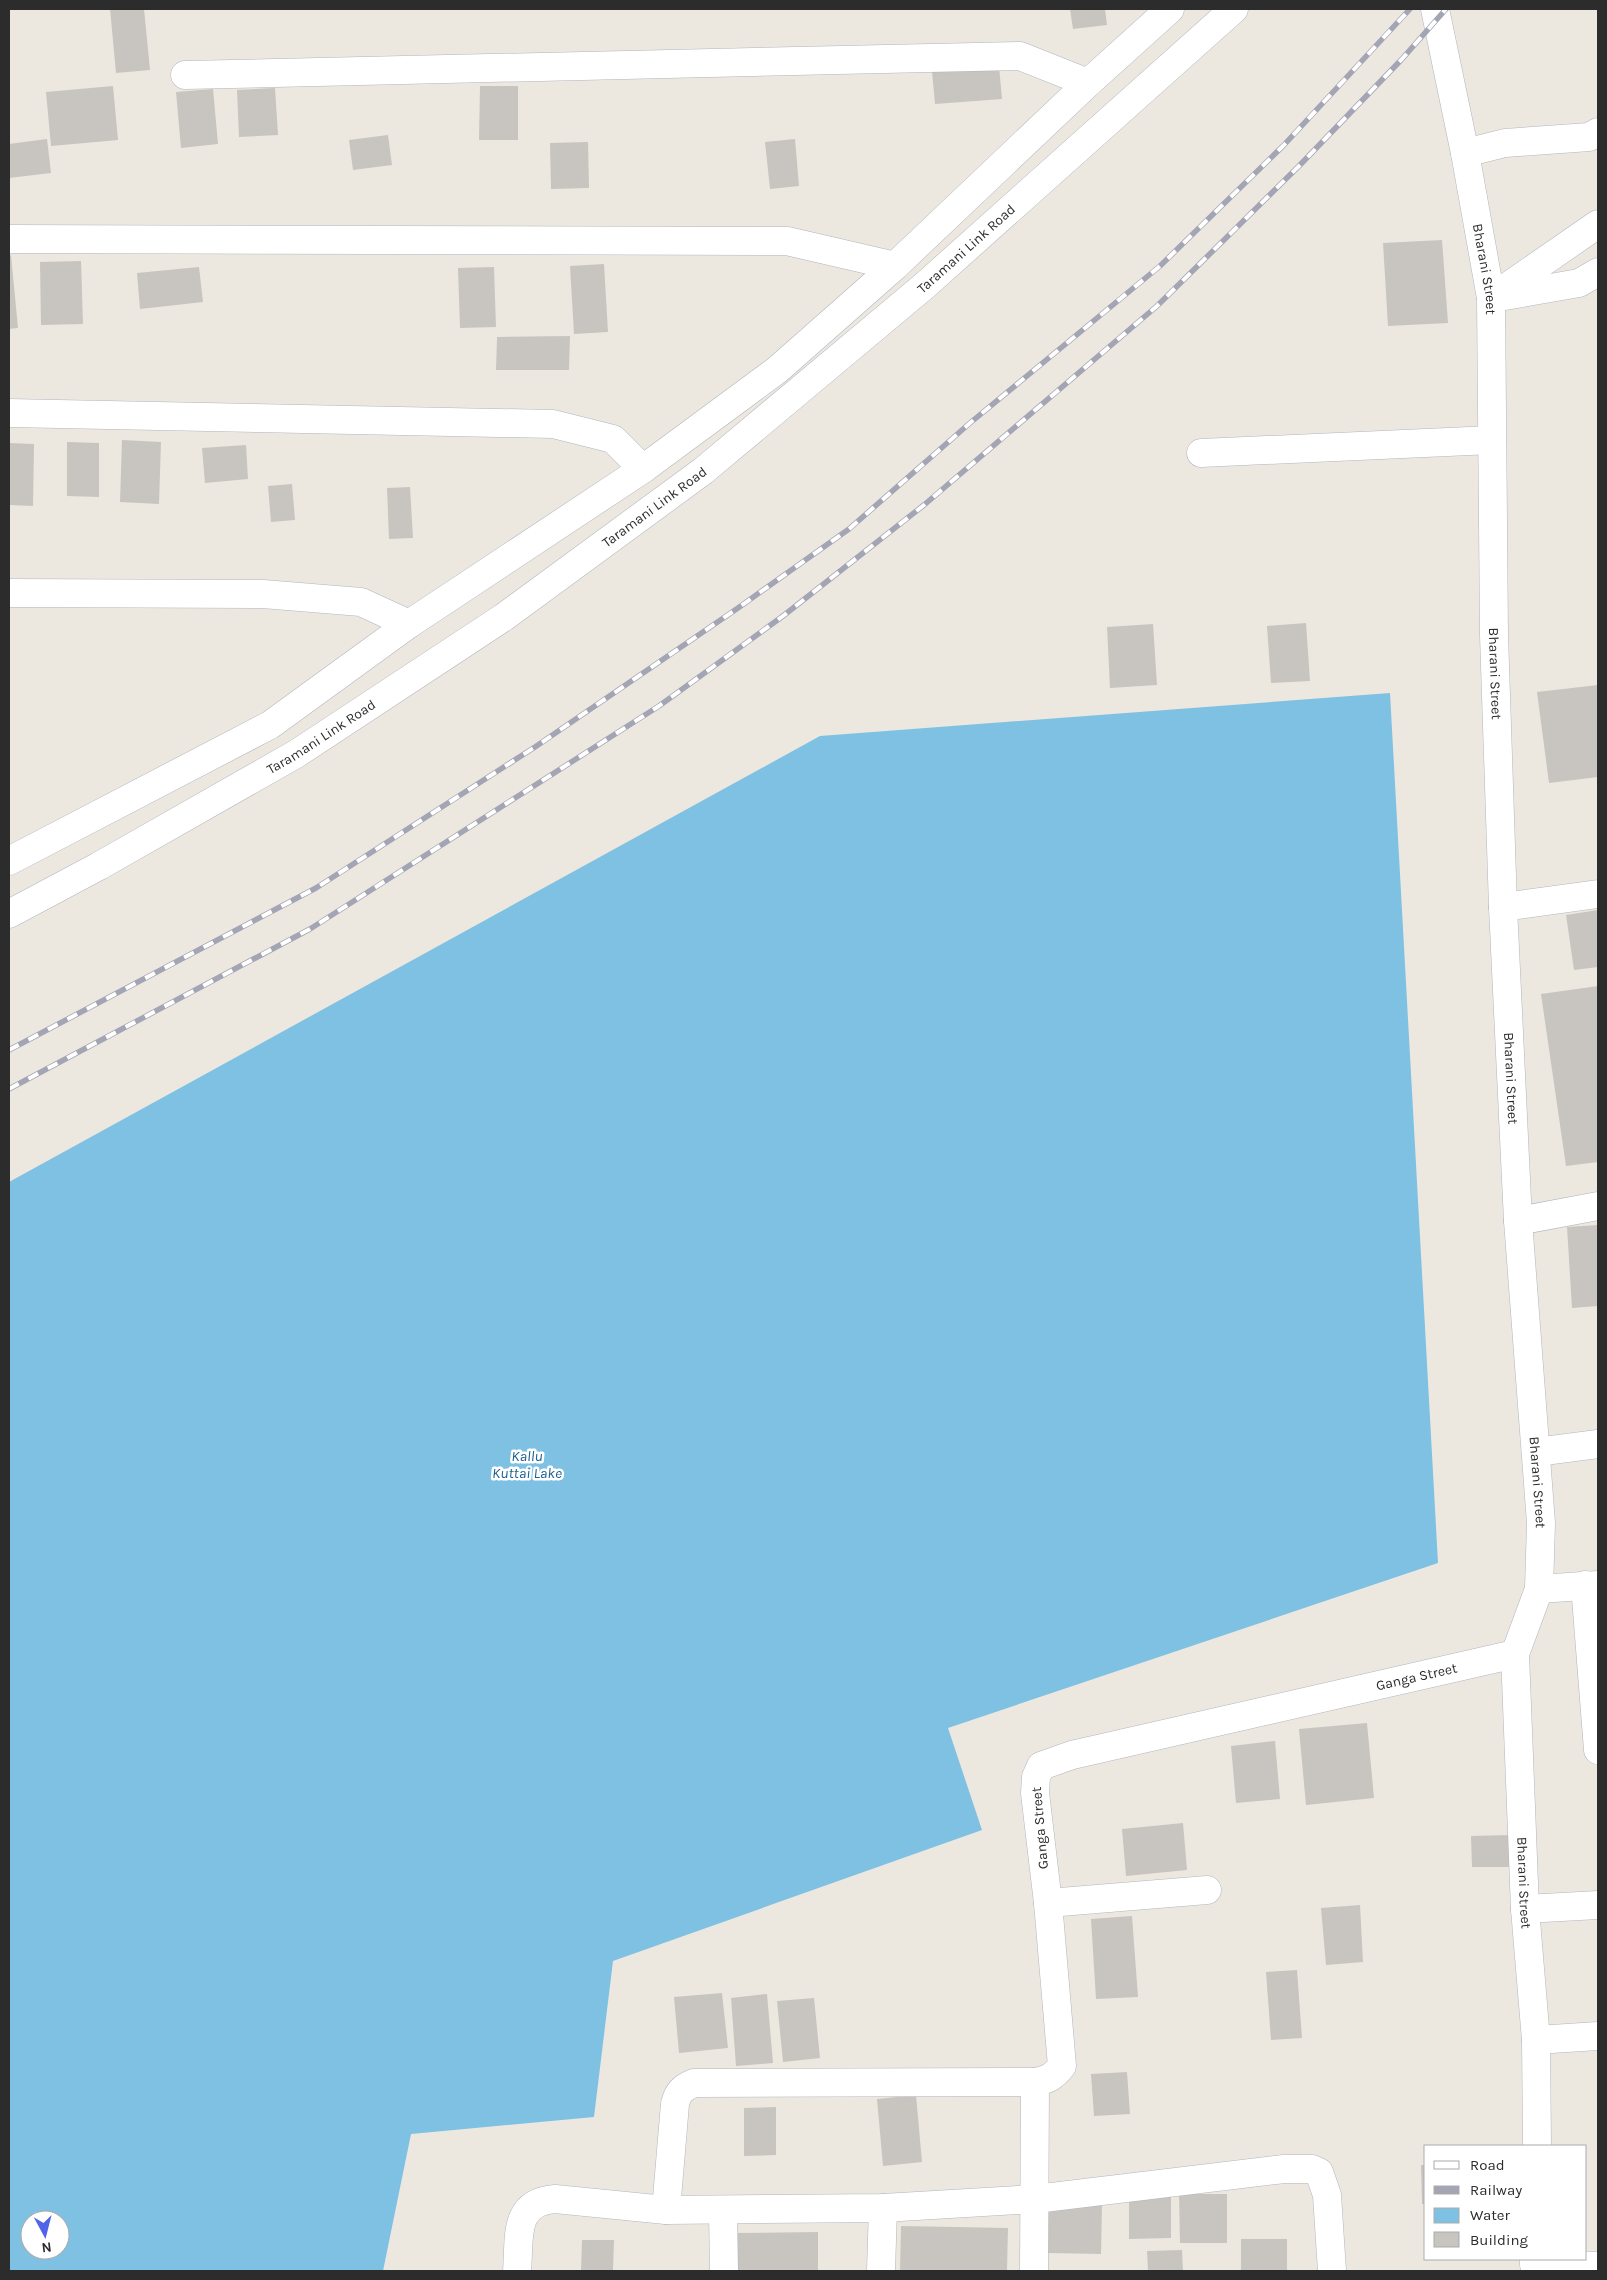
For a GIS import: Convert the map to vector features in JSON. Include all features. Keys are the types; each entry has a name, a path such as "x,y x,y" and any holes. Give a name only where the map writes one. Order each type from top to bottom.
{"street":[{"path":"9,861 270,724 409,624 643,469 777,370 895,266 1088,83 1170,9"},
{"name":"Taramani Link Road","path":"9,914 99,866 296,754 504,617 687,483 923,287 1234,9"},
{"name":"Bharani Street","path":"1436,9 1465,153 1491,298 1494,635 1503,906 1518,1221 1541,1523 1539,1589 1515,1654 1525,1909 1536,2040 1537,2145"},
{"path":"185,75 1020,56 1088,83"},
{"path":"1465,153 1505,143 1589,137 1598,132"},
{"path":"1491,298 1598,224"},
{"path":"9,239 787,241 895,266"},
{"path":"1491,298 1579,284 1598,272"},
{"path":"9,413 553,424 614,438 643,469"},
{"path":"1201,453 1492,440"},
{"path":"9,593 272,595 361,602 409,624"},
{"path":"1503,906 1598,894"},
{"path":"1518,1221 1598,1206"},
{"path":"1536,1452 1598,1444"},
{"path":"1539,1589 1592,1585 1598,1750"},
{"name":"Ganga Street","path":"1035,2082 1044,2081 1054,2075 1062,2066 1048,1904 1035,1793 1036,1777 1041,1766 1072,1755 1515,1654"},
{"path":"1048,1904 1207,1890"},
{"path":"1525,1909 1598,1904"},
{"path":"1536,2040 1598,2036"},
{"path":"666,2210 677,2094 684,2087 694,2083 1035,2082 1034,2271"},
{"path":"517,2271 521,2218 527,2208 541,2200 555,2198 666,2210 723,2211 883,2208 1035,2199 1284,2169 1312,2169 1319,2172 1327,2195 1332,2271"},
{"path":"881,2271 883,2208"},
{"path":"723,2211 724,2271"},
{"path":"1534,2265 1598,2266"}],"water":[{"name":"Kallu Kuttai Lake","path":"1390,693 1438,1563 948,1728 982,1830 613,1961 594,2117 411,2134 383,2271 9,2271 9,1182 820,736"}],"building":[{"path":"110,9 144,9 150,70 116,73"},
{"path":"1070,9 1105,9 1107,25 1073,29"},
{"path":"999,66 1002,99 935,104 932,71"},
{"path":"113,86 118,140 51,146 46,92"},
{"path":"480,86 518,86 518,140 479,140"},
{"path":"275,88 278,135 239,137 237,90"},
{"path":"213,89 218,144 181,148 176,92"},
{"path":"388,135 392,165 353,170 349,140"},
{"path":"47,139 51,173 9,178 9,144"},
{"path":"795,139 799,186 770,189 765,142"},
{"path":"588,142 589,188 551,189 550,143"},
{"path":"1442,240 1448,323 1388,326 1383,243"},
{"path":"11,255 18,328 9,329 9,256"},
{"path":"81,261 83,324 41,325 40,262"},
{"path":"604,264 608,332 574,334 570,266"},
{"path":"199,267 203,302 140,309 137,273"},
{"path":"494,267 496,327 460,328 458,268"},
{"path":"570,336 569,370 496,370 497,337"},
{"path":"122,440 161,442 159,504 120,502"},
{"path":"67,442 99,443 99,497 67,496"},
{"path":"9,443 34,444 33,506 9,505"},
{"path":"246,445 248,479 205,483 202,448"},
{"path":"292,484 295,520 271,522 268,486"},
{"path":"410,487 413,538 389,539 387,488"},
{"path":"1306,623 1310,681 1271,683 1267,626"},
{"path":"1153,624 1157,685 1110,688 1107,627"},
{"path":"1598,685 1598,777 1549,783 1537,692"},
{"path":"1598,910 1598,967 1574,970 1566,915"},
{"path":"1598,986 1598,1162 1566,1166 1541,994"},
{"path":"1598,1225 1598,1306 1572,1308 1567,1227"},
{"path":"1367,1723 1374,1798 1306,1805 1299,1729"},
{"path":"1275,1741 1280,1799 1236,1803 1231,1746"},
{"path":"1183,1823 1187,1870 1126,1876 1122,1829"},
{"path":"1511,1835 1511,1867 1472,1867 1471,1836"},
{"path":"1360,1905 1363,1962 1326,1965 1321,1908"},
{"path":"1132,1916 1138,1997 1096,1999 1091,1919"},
{"path":"1297,1970 1302,2038 1271,2040 1266,1972"},
{"path":"722,1993 728,2048 679,2053 674,1997"},
{"path":"767,1994 773,2063 736,2066 731,1998"},
{"path":"814,1998 820,2058 783,2062 777,2001"},
{"path":"1127,2072 1130,2114 1094,2116 1091,2074"},
{"path":"916,2095 922,2162 883,2166 877,2099"},
{"path":"776,2107 776,2155 744,2156 744,2108"},
{"path":"1421,2165 1424,2165 1424,2204 1422,2204"},
{"path":"1129,2193 1171,2193 1171,2238 1129,2239"},
{"path":"1179,2194 1227,2194 1227,2243 1180,2243"},
{"path":"1049,2203 1102,2204 1101,2254 1048,2253"},
{"path":"901,2226 1008,2228 1007,2271 900,2271"},
{"path":"818,2232 818,2271 732,2271 732,2233"},
{"path":"1241,2239 1287,2239 1287,2271 1241,2271"},
{"path":"582,2240 614,2240 613,2271 581,2271"},
{"path":"1182,2250 1183,2271 1148,2271 1147,2251"}],"railway":[{"path":"9,1050 316,888 535,747 738,608 849,529 970,423 1160,266 1283,146 1410,9"},
{"path":"9,1089 310,929 659,706 783,616 924,505 1157,306 1299,166 1402,59 1446,9"}]}
